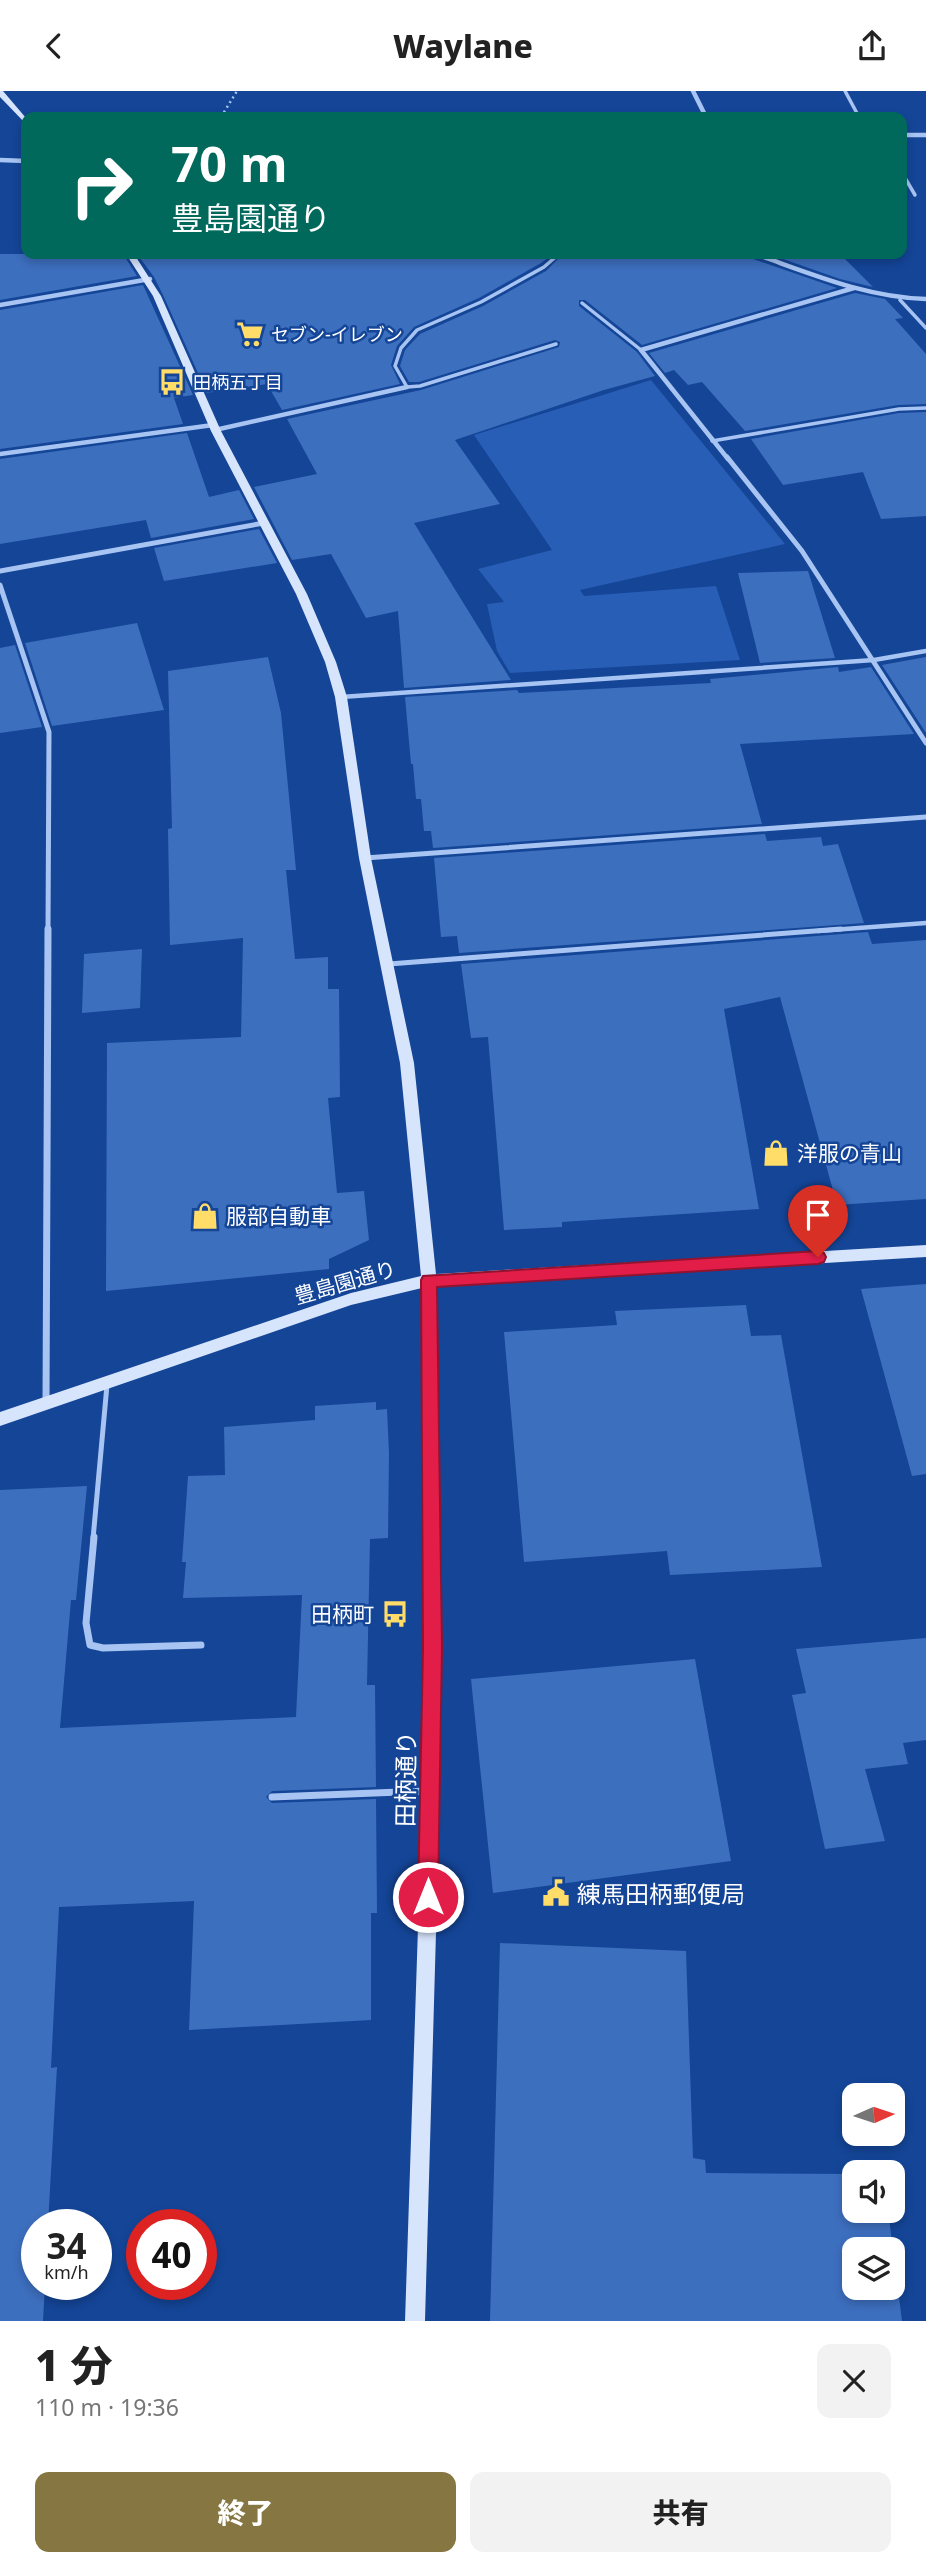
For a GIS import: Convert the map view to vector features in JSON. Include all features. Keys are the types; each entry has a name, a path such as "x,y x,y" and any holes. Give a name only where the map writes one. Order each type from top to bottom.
{"street":[{"path":"693,91 704,112"},
{"path":"0,92 21,117"},
{"path":"907,135 926,135"},
{"path":"0,160 21,161"},
{"name":"田柄通り","path":"134,259 150,279 160,298 214,428 317,627 341,697 365,858 389,964 407,1063 429,1280 432,1648 428,1897 415,2321"},
{"path":"770,259 854,288 900,300 926,299"},
{"path":"0,305 150,279"},
{"path":"854,288 641,350 712,442 802,551 926,743"},
{"path":"0,454 214,428 407,387"},
{"path":"0,571 264,523"},
{"path":"0,585 49,732 46,1403"},
{"path":"365,858 926,817"},
{"name":"豊島園通り","path":"0,1419 351,1299 429,1280 926,1251"}],"lane":[{"path":"845,91 856,112"},
{"path":"907,181 915,195"},
{"path":"553,259 544,267 481,302 417,330 401,348 395,366 407,387 420,386 556,344"},
{"path":"900,300 926,328"},
{"path":"582,303 641,350"},
{"path":"712,442 899,409 926,408"},
{"path":"341,697 874,660 926,651"},
{"path":"389,964 926,923"},
{"path":"107,1381 87,1609 87,1639 90,1645 103,1648 201,1645"},
{"path":"272,1797 429,1791"}],"path":[{"path":"223,112 237,91"}],"shaded area":[{"path":"651,380 785,544 580,590 584,596 716,586 740,660 510,673 497,651 487,604 504,602 478,569 552,550 474,435"}],"building":[{"path":"0,254 21,254 21,259 126,259 137,276 0,300"},
{"path":"141,259 546,259 479,298 414,327 397,346 391,365 400,384 282,410 267,384 207,393 154,277"},
{"path":"558,259 753,259 837,288 642,345 585,300 579,300 579,306 637,352 655,376 604,390 455,440 500,504 414,523 511,680 404,688 398,611 366,618 331,554 292,560 254,487 317,474 287,419 421,390 559,347 560,342 555,340 419,382 409,382 400,366 405,350 420,334 483,306 546,271"},
{"path":"783,259 845,259 873,287 840,279"},
{"path":"143,285 193,395 174,398 183,424 0,449 0,310"},
{"path":"855,293 885,299 903,318 895,319 926,354 926,404 898,405 745,431 702,382 688,385 674,370 665,373 649,353"},
{"path":"926,412 926,516 881,519 863,472 783,485 751,439 899,413"},
{"path":"187,433 209,497 239,490 254,519 151,538 146,520 0,544 0,459"},
{"path":"259,529 277,563 164,581 154,548"},
{"path":"808,571 835,658 760,663 738,573"},
{"path":"137,623 164,710 52,726 25,643"},
{"path":"15,645 42,727 0,733 0,648"},
{"path":"268,657 281,713 296,870 286,870 295,959 328,957 328,989 339,989 340,1097 328,1098 337,1193 364,1191 369,1240 329,1259 329,1269 106,1291 107,1043 241,1037 243,938 170,945 168,829 172,828 168,671"},
{"path":"926,657 926,733 882,665"},
{"path":"838,667 839,672 871,667 914,734 740,744 762,824 433,848 431,831 424,831 421,799 416,799 411,764 405,697 711,683 710,679"},
{"path":"765,834 767,841 821,837 823,846 838,844 864,923 459,953 457,936 441,937 434,858"},
{"path":"868,932 872,944 926,940 926,1199 837,1205 780,997 724,1009 759,1209 562,1222 562,1227 504,1230 488,1037 471,1038 461,964"},
{"path":"142,949 140,1008 82,1013 84,954"},
{"path":"926,1284 926,1474 912,1476 861,1289"},
{"path":"746,1305 751,1336 781,1335 822,1567 670,1575 667,1551 524,1562 504,1332 617,1325 615,1311"},
{"path":"376,1402 376,1410 387,1409 388,1538 370,1539 367,1685 375,1685 376,1787 272,1791 266,1797 272,1803 376,1799 377,1913 371,1913 371,2020 189,2030 194,1901 59,1907 51,2068 57,2067 49,2209 21,2209 21,2300 44,2300 43,2321 0,2321 0,1490 87,1486 76,1600 71,1600 60,1728 296,1717 302,1595 183,1598 186,1562 182,1562 188,1476 225,1475 224,1427 315,1420 315,1406"},
{"path":"926,1638 926,1740 903,1743 908,1764 865,1769 885,1841 825,1849 792,1695 806,1693 796,1649"},
{"path":"695,1659 731,1861 493,1893 471,1679"},
{"path":"500,1943 686,1951 693,2158 705,2160 706,2173 842,2174 842,2223 890,2223 891,2237 842,2237 842,2300 899,2300 902,2321 490,2321"}],"place":[{"name":"セブン-イレブン","path":"250,334"},
{"name":"田柄五丁目","path":"172,382"},
{"name":"洋服の青山","path":"776,1153"},
{"name":"服部自動車","path":"205,1216"},
{"name":"田柄町","path":"395,1614"},
{"name":"練馬田柄郵便局","path":"556,1893"}],"route":[{"path":"428,1897 432,1648 429,1280 818,1257"}]}
